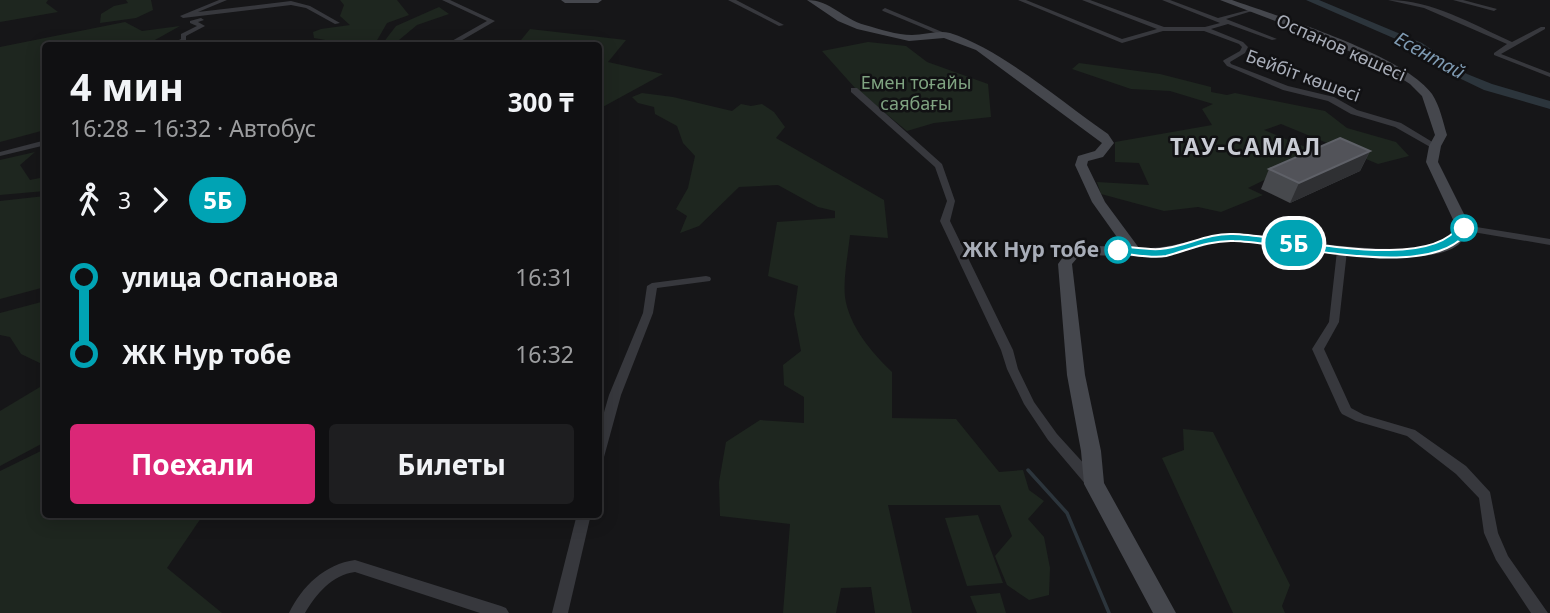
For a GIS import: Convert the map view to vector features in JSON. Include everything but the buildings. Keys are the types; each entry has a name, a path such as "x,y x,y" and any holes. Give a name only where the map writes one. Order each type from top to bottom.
{"street":[{"path":"223,0 183,16 291,3 308,7 337,23"},
{"path":"445,0 492,21 453,42"},
{"path":"565,0 598,0"},
{"path":"731,0 781,25"},
{"path":"811,0 841,19 886,33 909,38 945,35"},
{"path":"1021,0 1122,41 1163,29 1205,29 1250,9"},
{"path":"1085,0 1163,29"},
{"path":"1165,0 1274,39"},
{"name":"Оспанов көшесі","path":"1224,0 1369,57 1415,81 1433,108 1441,135 1435,146 1432,162 1464,228"},
{"path":"1391,0 1426,6 1512,44"},
{"path":"1456,0 1494,9"},
{"path":"885,10 988,52 1107,140 1108,143 1102,151 1082,159 1081,165 1099,202 1133,250"},
{"path":"179,42 184,40 183,35 202,26 192,22 212,18 217,13"},
{"path":"1543,28 1496,54 1550,75"},
{"name":"Бейбіт көшесі","path":"1205,29 1245,47 1243,52 1226,61 1229,65 1286,88 1317,94 1354,112 1398,125 1435,146"},
{"path":"854,90 939,166 951,201 945,221 1007,350 1011,370 1021,393 1056,442 1094,484 1164,613"},
{"path":"0,154 42,143"},
{"path":"1094,484 1091,451 1076,375 1065,264 1073,253 1090,249 1162,253 1211,238 1235,237 1291,242 1342,251 1423,253 1459,237 1464,228 1550,242"},
{"path":"1342,251 1334,322 1318,349 1346,411 1360,418 1411,433 1461,470 1485,496 1491,533 1503,560 1540,613"},
{"path":"602,442 615,395 648,313 652,286 706,279"},
{"path":"560,613 583,518"},
{"path":"297,613 310,593 338,569 355,566 501,613"}],"green space":[{"path":"0,0 48,0 46,3 58,12 0,22"},
{"path":"126,0 151,0 153,10 136,18 100,23 101,14 114,6 128,3"},
{"path":"340,0 397,0 409,15 387,23 376,42 336,42 314,38 313,32 321,29 350,25 340,16 344,5"},
{"path":"439,7 449,14 417,25 397,42 384,42 396,26"},
{"path":"125,22 142,31 180,26 151,42 42,42 42,131 0,142 0,47"},
{"path":"530,29 626,40 608,62 663,74 602,107 602,42 519,42"},
{"name":"Емен тоғайы саябағы","path":"868,42 906,46 927,62 988,84 991,117 934,123 907,131 856,89 822,51"},
{"path":"1079,63 1160,74 1211,87 1211,92 1227,95 1235,93 1325,111 1347,128 1396,142 1409,156 1378,164 1281,124 1264,130 1320,153 1248,188 1263,195 1221,212 1198,207 1164,211 1101,194 1097,182 1149,185 1139,163 1115,162 1115,142 1212,125 1202,109 1213,104 1170,91 1131,89 1072,69"},
{"path":"642,93 673,97 732,111 741,104 762,104 774,112 785,127 776,138 884,200 888,238 850,235 845,297 856,328 869,348 892,372 892,418 956,419 999,472 1023,470 1029,490 1044,501 1028,519 1044,537 1050,568 1049,595 1029,600 1007,585 995,556 1012,536 1000,505 888,505 912,613 875,613 871,587 841,588 836,613 783,613 790,524 720,516 719,482 726,442 760,420 804,423 804,397 784,385 783,365 801,351 794,314 798,286 768,276 777,222 835,218 835,211 818,207 778,185 739,187 699,226 680,233 687,216 676,209 688,188 695,156 683,143 677,126 655,114 654,107 638,103 632,97"},
{"path":"35,152 20,165 30,180 42,178 42,191 0,195 0,160"},
{"path":"42,196 42,288 0,299 0,201"},
{"path":"42,302 42,364 21,354 10,337 0,335 0,313"},
{"path":"42,386 42,444 0,466 0,411"},
{"path":"1183,429 1213,432 1290,585 1282,606 1285,613 1233,613 1162,458 1184,450"},
{"path":"42,450 42,518 201,518 167,568 222,613 0,613 0,471"},
{"path":"978,515 1003,583 967,586 945,518"},
{"path":"1000,593 1006,613 977,613 970,596"}],"waterway":[{"name":"Есентай","path":"1311,0 1418,45 1463,76 1488,87 1550,105"},
{"path":"1028,470 1067,513 1109,613"}],"bus line":[{"name":"5Б","path":"1118,250 1162,253 1211,238 1235,237 1291,242 1342,251 1423,253 1459,237 1464,228"}],"place":[{"name":"ЖК Нур тобе","path":"1118,250"}],"district":[{"name":"ТАУ-САМАЛ","path":"1246,147"}]}
